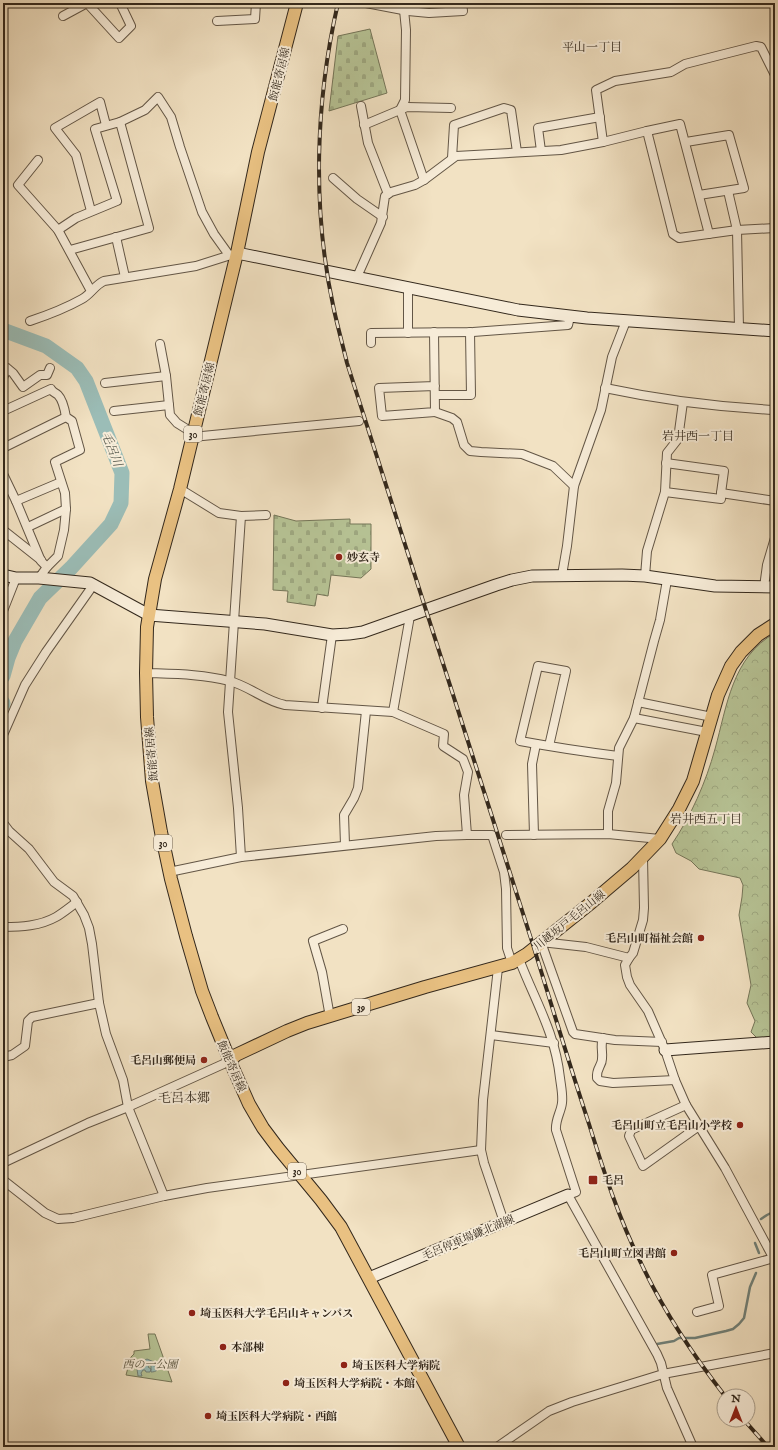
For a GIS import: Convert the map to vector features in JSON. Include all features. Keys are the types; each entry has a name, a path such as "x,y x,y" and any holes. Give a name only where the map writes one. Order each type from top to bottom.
{"main road":[{"name":"飯能寄居線","path":"297,3 233,254 180,489 155,580 149,615 146,673 152,781 169,872 202,991 249,1104 263,1128 341,1227 459,1447"},
{"name":"川越坂戸毛呂山線","path":"230,1061 236,1055 307,1023 425,987 498,968 515,961 541,942 622,877 643,858 660,839 679,809 693,781 725,678 740,652 758,635 775,624"}],"street":[{"path":"63,16 87,3 119,38 131,26 120,3"},
{"path":"217,21 255,19 256,3"},
{"path":"370,3 404,10 429,13 463,11 462,3"},
{"path":"429,3 429,13"},
{"path":"404,10 406,30 405,100 400,110 424,180"},
{"path":"603,142 596,90 615,81 671,72 686,64 756,46 761,47 775,75"},
{"path":"58,230 76,218 117,201 95,129 120,122 145,110 158,97 171,117 202,212 214,234 233,254"},
{"path":"91,211 76,156 54,128 100,102 106,125"},
{"path":"361,106 368,143 375,157 388,194"},
{"path":"364,124 406,107 452,108"},
{"path":"452,158 454,126 504,108 511,110 517,152"},
{"path":"541,151 538,128 600,117"},
{"path":"70,250 149,228 120,122"},
{"path":"357,277 383,217 385,196 415,185 424,180 452,158 459,155 561,150 680,124 686,142 709,234"},
{"path":"647,131 672,234 679,238 738,230 775,228"},
{"path":"686,142 729,135 744,188 699,195"},
{"path":"38,160 18,185 58,230 91,291"},
{"path":"333,178 356,199 383,217"},
{"path":"728,191 738,230 739,328"},
{"path":"116,237 125,277"},
{"path":"30,321 81,300 100,283 125,277 196,266 233,254 408,287 518,310 570,317 775,331"},
{"path":"408,287 408,333"},
{"path":"371,342 371,333 470,332 568,325 570,317"},
{"path":"562,575 574,486 600,410 612,357 626,321"},
{"path":"434,332 435,412"},
{"path":"435,395 471,395 470,332"},
{"path":"160,344 166,376 170,415 177,423 193,435 359,422"},
{"path":"3,378 7,368 13,373 23,387 40,375 47,375 50,368"},
{"path":"104,383 166,376"},
{"path":"435,386 379,388 382,416 435,412 452,418 456,422 464,445 470,450 522,454 553,466 574,486"},
{"path":"605,388 647,397 683,402 775,410"},
{"path":"3,411 51,389 52,392 59,396 66,417 72,421 80,450 55,462 65,493 66,509 64,530 58,556 44,564"},
{"path":"645,576 647,551 665,492 667,452 678,439 683,402"},
{"path":"114,412 169,405"},
{"path":"3,448 66,417"},
{"path":"665,492 720,499 724,471 666,462"},
{"path":"3,474 44,564 43,579"},
{"path":"16,501 61,482"},
{"path":"180,489 219,513 241,516 266,515"},
{"path":"721,493 775,501"},
{"path":"28,527 66,509"},
{"path":"241,516 228,712 238,808 241,857"},
{"path":"3,530 44,564"},
{"path":"764,587 767,565 775,538"},
{"path":"3,575 16,578 90,584 149,615 288,627 332,635 363,632 512,580 532,576 645,576 715,586 775,587"},
{"path":"3,611 16,578"},
{"path":"608,834 608,811 616,783 619,748 634,718 660,620 667,580"},
{"path":"3,735 25,685 90,584"},
{"path":"393,712 410,616"},
{"path":"322,708 332,635"},
{"path":"549,746 566,671 538,666 520,741 549,746 618,756"},
{"path":"146,673 208,676 246,686 264,698 276,703 322,708 393,712 444,734 444,746 463,760 468,772 464,795 466,834"},
{"path":"638,702 712,718"},
{"path":"345,845 344,815 358,788 366,711"},
{"path":"634,718 707,732"},
{"path":"534,835 532,764 536,744"},
{"path":"3,823 9,831 29,849 54,882 73,896 84,915 89,928 106,1034 123,1080 128,1107 164,1196"},
{"path":"169,872 241,857 345,845 466,834 492,835 504,872 506,889 507,948 542,1011 554,1043 562,1092 562,1104 556,1122 556,1130 576,1192 568,1195 657,1354 661,1363 667,1388 693,1447"},
{"path":"506,835 608,834 660,839"},
{"path":"643,858 643,920 633,953 626,965 627,977 630,985 648,1011 664,1046 675,1080 686,1104 725,1168 774,1260 712,1275 719,1306 697,1312"},
{"path":"3,927 19,927 40,923 55,917 77,902"},
{"path":"330,1017 322,972 313,941 343,929"},
{"path":"629,958 586,947 541,942 575,1034 664,1046 775,1042"},
{"path":"498,968 483,1100 481,1150 504,1222"},
{"path":"3,1057 12,1055 25,1046 28,1021 32,1017 100,1003"},
{"path":"491,1035 554,1043"},
{"path":"603,1038 600,1044 603,1061 596,1072 597,1078 600,1081 613,1083 675,1080"},
{"path":"3,1164 88,1123 128,1107 230,1061"},
{"path":"686,1104 631,1130 629,1136 643,1166 699,1126"},
{"path":"3,1180 45,1213 58,1219 73,1218 164,1196 206,1188 481,1150"},
{"name":"毛呂停車場鎌北湖線","path":"369,1278 568,1195"},
{"path":"497,1447 526,1425 549,1411 572,1402 663,1374 775,1353"}],"green space":[{"path":"370,29 387,93 329,111 338,36"},
{"path":"274,515 296,521 350,519 350,524 371,524 371,569 361,578 331,575 328,596 317,594 315,606 287,602 288,591 273,590"},
{"path":"775,633 775,1035 758,1039 751,1032 755,1021 747,1003 751,985 739,915 743,885 740,878 699,869 691,861 676,853 672,844 692,810 702,786 715,749 733,684 740,669 749,655 761,643"},
{"name":"西の一公園","path":"148,1334 155,1334 172,1382 126,1375 134,1351 150,1349"}],"water":[{"path":"147,1359 154,1362 156,1366 160,1364 159,1368 153,1372 151,1372 151,1369 150,1372 143,1370 141,1373 142,1376 138,1376 137,1369 140,1367 137,1364 141,1362 143,1364 143,1361"}],"waterway":[{"name":"毛呂川","path":"3,330 46,346 77,368 86,381 122,473 121,503 111,524 71,568 40,598 15,641 3,676"},
{"path":"761,1219 775,1211"},
{"path":"755,1243 759,1253"},
{"path":"657,1344 674,1341 679,1338 695,1338 733,1329 744,1318 750,1287 756,1273"}],"railway":[{"path":"338,3 330,41 325,79 319,156 322,234 327,272 334,310 347,363 612,1195 633,1246 659,1298 701,1365 719,1388"},
{"path":"751,1428 768,1447"}],"place":[{"name":"妙玄寺","path":"339,557"},
{"name":"毛呂山町福祉会館","path":"701,938"},
{"name":"毛呂山郵便局","path":"204,1060"},
{"name":"毛呂山町立毛呂山小学校","path":"740,1125"},
{"name":"毛呂","path":"593,1180"},
{"name":"毛呂山町立図書館","path":"674,1253"},
{"name":"埼玉医科大学毛呂山キャンパス","path":"192,1313"},
{"name":"本部棟","path":"223,1347"},
{"name":"埼玉医科大学病院","path":"344,1365"},
{"name":"埼玉医科大学病院・本館","path":"286,1383"},
{"name":"埼玉医科大学病院・西館","path":"208,1416"}],"district":[{"name":"平山一丁目","path":"592,47"},
{"name":"岩井西一丁目","path":"698,436"},
{"name":"岩井西五丁目","path":"706,819"},
{"name":"毛呂本郷","path":"184,1097"}]}
